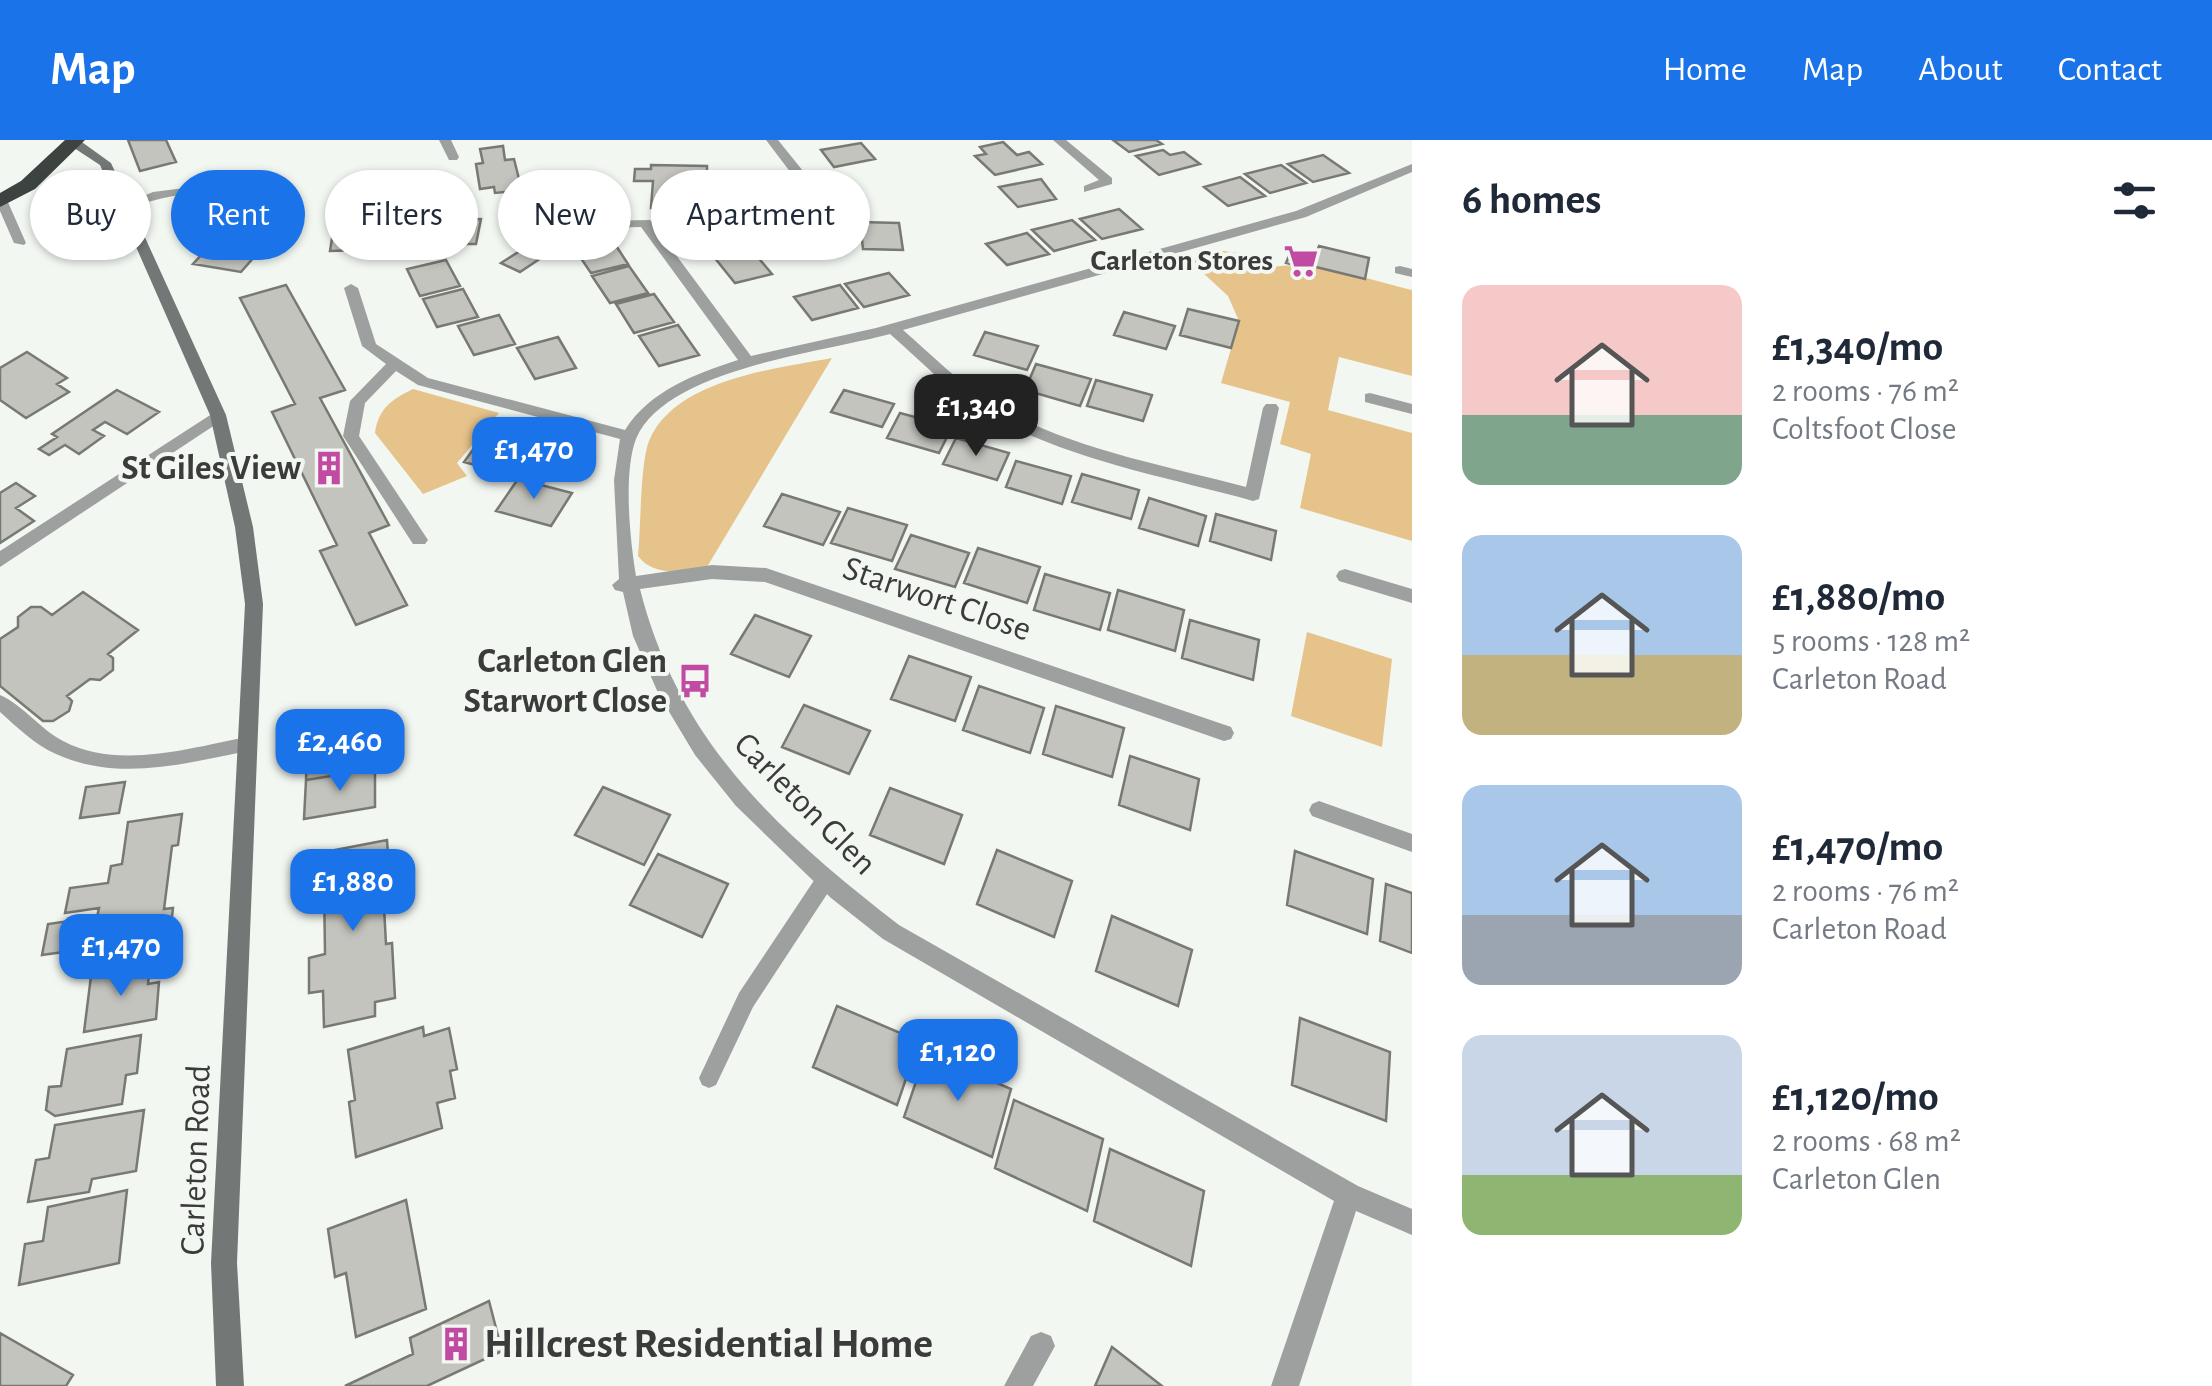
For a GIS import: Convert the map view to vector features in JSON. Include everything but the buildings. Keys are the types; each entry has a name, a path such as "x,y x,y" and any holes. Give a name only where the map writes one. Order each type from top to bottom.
{"highway":[{"path":"1,200 28,185 71,146"}],"street":[{"path":"445,140 453,157"},
{"path":"772,140 795,170"},
{"path":"1059,140 1108,181 1090,189"},
{"name":"Carleton Road","path":"71,146 102,170"},
{"path":"351,288 369,346 423,382 628,436 660,402 688,385 748,363 892,328 1316,210 1412,168"},
{"path":"631,224 645,224 748,363"},
{"name":"Carleton Road","path":"147,260 218,415 244,527 254,604 224,1263 230,1386"},
{"path":"892,328 987,406 1028,426 1092,450 1252,494 1271,408"},
{"path":"395,363 358,401 350,436 419,540"},
{"path":"1370,398 1412,409"},
{"path":"0,560 218,415"},
{"name":"Carleton Glen","path":"628,436 622,459 621,542 626,585 650,654 681,721 725,784 824,882 891,932 1349,1195 1412,1222"},
{"name":"Starwort Close","path":"626,585 712,572 766,575 1224,733"},
{"path":"1345,576 1412,596"},
{"path":"1319,810 1412,843"},
{"path":"1285,1386 1349,1195"},
{"path":"1018,1386 1041,1346"}],"lane":[{"path":"1,200 20,243"},
{"path":"0,702 65,751 94,758 124,761 174,757 248,744"},
{"path":"709,1078 746,1000 824,882"}],"shaded area":[{"path":"1224,251 1244,254 1261,269 1317,267 1412,290 1412,376 1339,357 1328,410 1412,433 1412,541 1300,508 1311,454 1280,444 1290,402 1221,383 1239,321 1228,296 1188,259"},
{"path":"832,358 707,567 670,571 645,563 638,556 644,465 649,441 662,420 681,403 729,380"},
{"path":"413,389 499,413 457,463 467,476 423,494 375,433 387,406"},
{"path":"1307,632 1392,659 1382,747 1291,716"}],"place":[{"name":"Carleton Stores","path":"1301,261"},
{"name":"St Giles View","path":"329,468"},
{"name":"Carleton Glen Starwort Close","path":"695,681"},
{"name":"Hillcrest Residential Home","path":"456,1344"}]}
